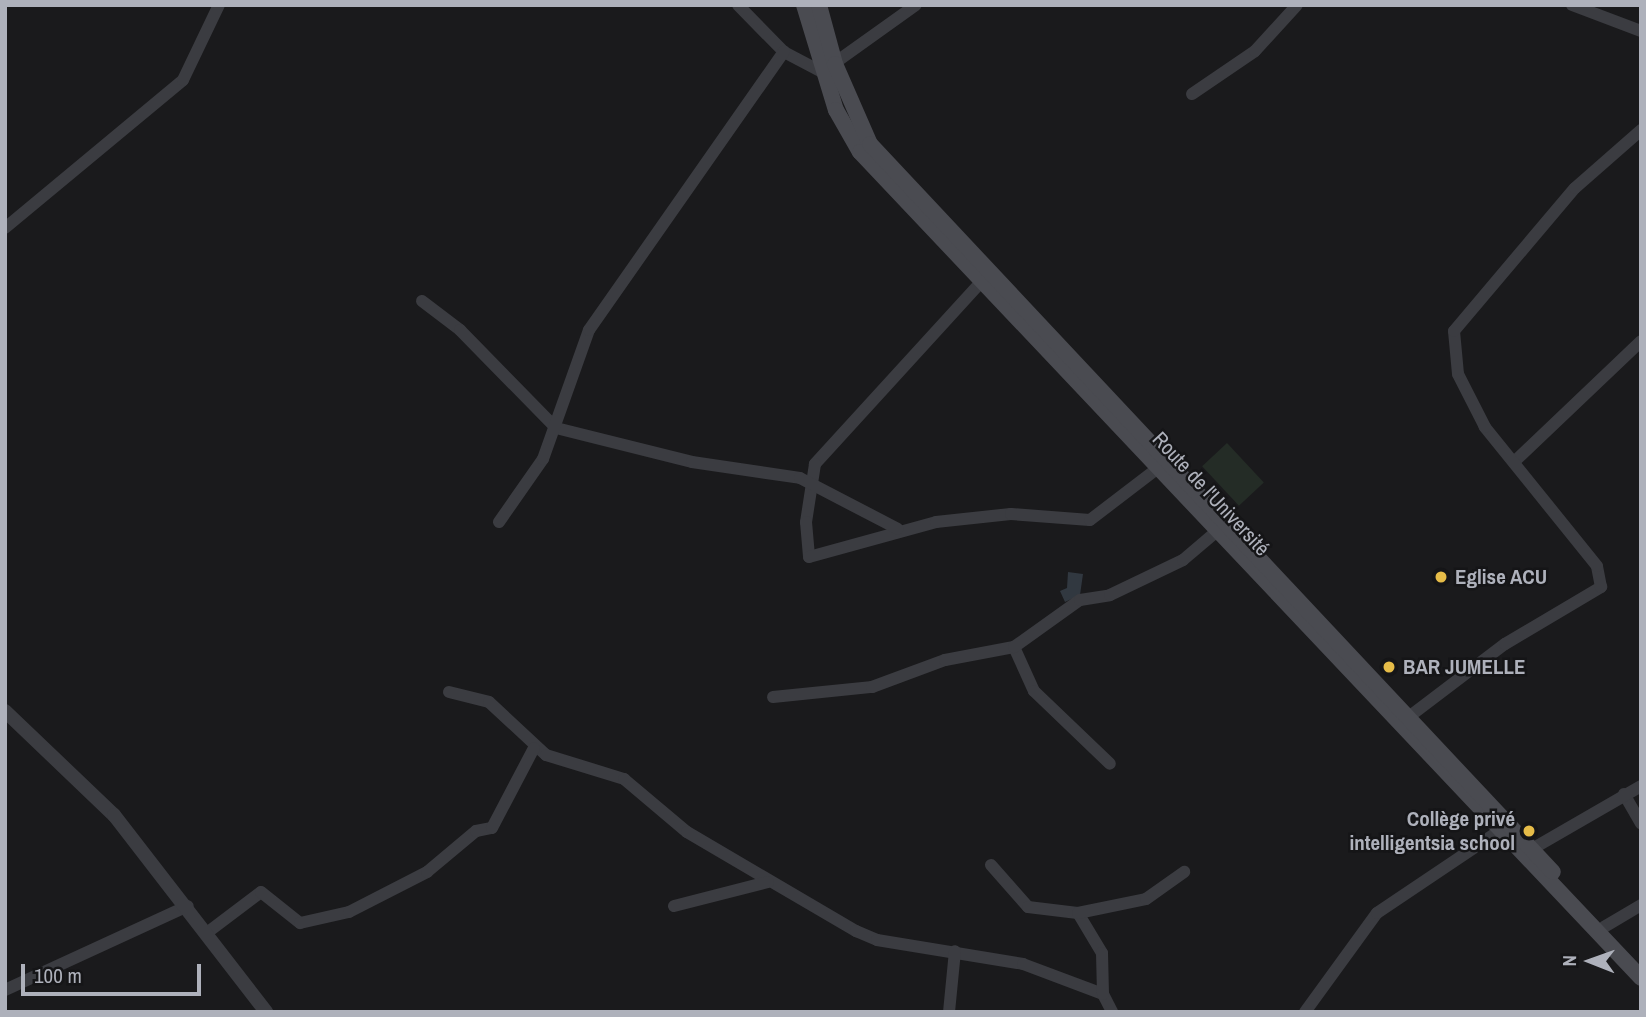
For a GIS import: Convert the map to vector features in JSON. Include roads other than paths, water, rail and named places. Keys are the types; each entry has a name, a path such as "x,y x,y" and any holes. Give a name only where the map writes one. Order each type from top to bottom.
{"main road":[{"name":"Route de l'Université","path":"804,5 860,152 1216,532 1641,978"},
{"name":"Route de l'Université","path":"819,5 828,68 870,144 1641,965"}],"street":[{"path":"5,228 183,80 219,5"},
{"path":"738,5 784,52 828,68 916,5"},
{"path":"1192,94 1255,51 1297,5"},
{"path":"1572,5 1641,31"},
{"path":"499,522 556,428 594,322 784,52"},
{"path":"1410,716 1505,644 1601,587 1597,566 1485,427 1458,374 1454,331 1575,188 1641,130"},
{"path":"982,281 815,464 810,483 809,556 898,529 995,515 1090,520 1158,468"},
{"path":"422,301 460,330 556,428 810,483 898,529"},
{"path":"1514,462 1641,341"},
{"path":"773,696 873,687 945,660 1014,647 1080,600 1110,595 1183,560 1216,532"},
{"path":"1014,647 1034,691 1110,764"},
{"path":"449,692 489,702 534,748 624,779 687,832 768,882 877,940 1023,964 1102,995"},
{"path":"5,710 114,815 188,906 266,1012"},
{"path":"208,932 261,892 300,923 349,912 428,872 476,831 492,828 534,748"},
{"path":"1532,849 1641,786"},
{"path":"1624,794 1641,822"},
{"path":"1305,1012 1377,913 1499,831"},
{"path":"991,865 1028,907 1079,913 1146,899 1184,872"},
{"path":"674,906 768,882"},
{"path":"1604,927 1641,905"},
{"path":"5,990 188,906"},
{"path":"1079,913 1102,953 1102,995 1112,1012"},
{"path":"948,1012 955,951"}],"place":[{"name":"Eglise ACU","path":"1441,577"},
{"name":"BAR JUMELLE","path":"1389,667"},
{"name":"Collège privé intelligentsia school","path":"1529,831"}]}
